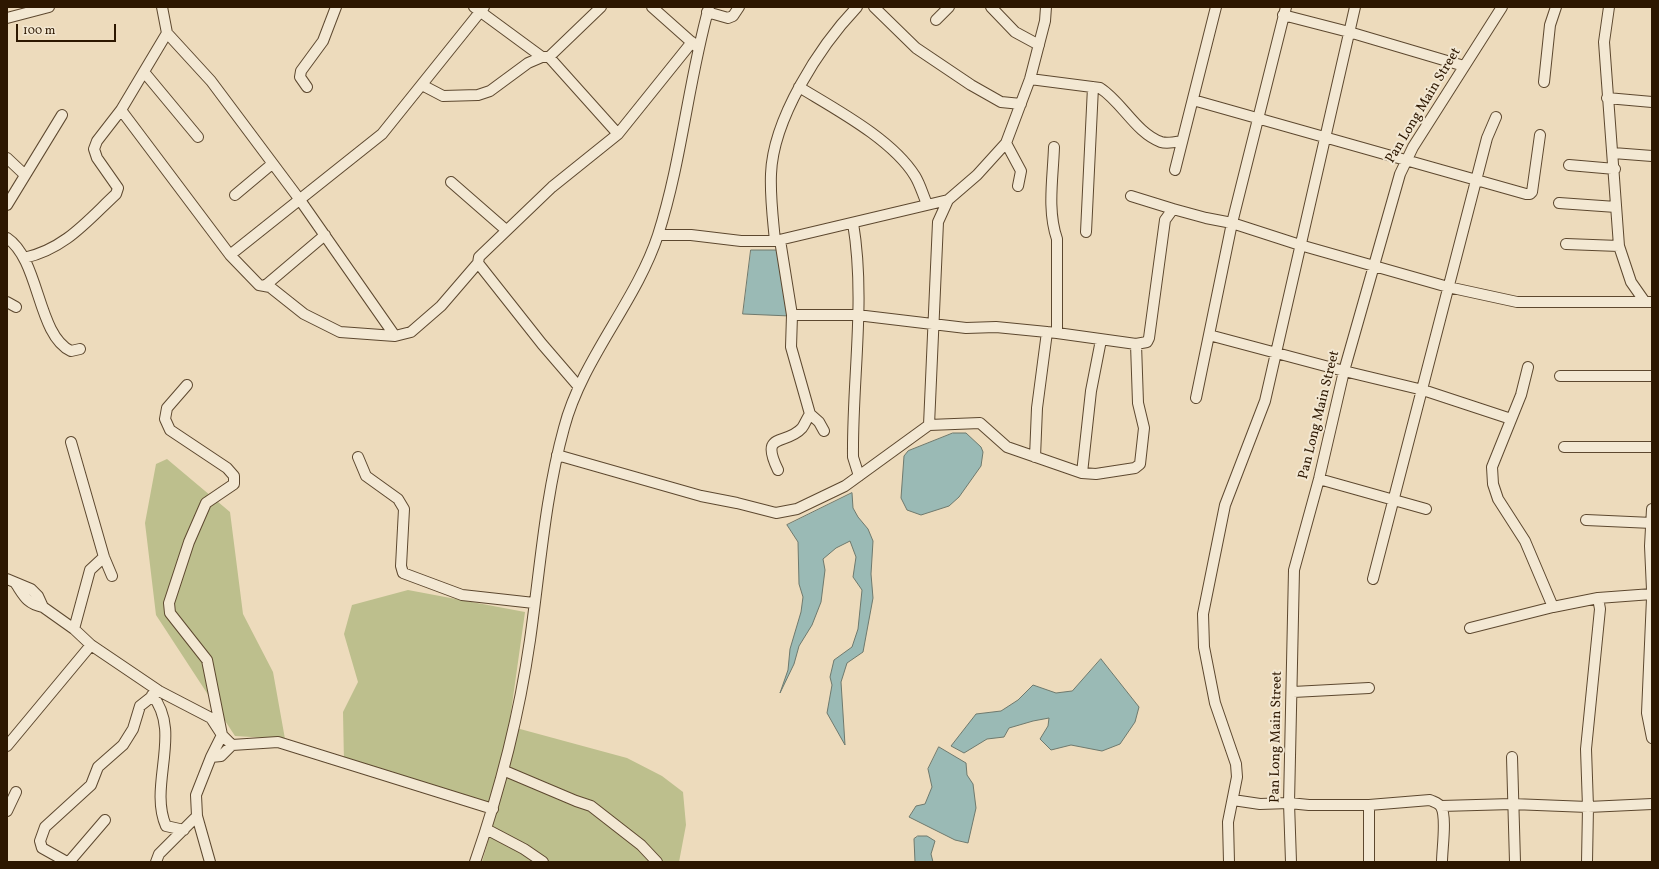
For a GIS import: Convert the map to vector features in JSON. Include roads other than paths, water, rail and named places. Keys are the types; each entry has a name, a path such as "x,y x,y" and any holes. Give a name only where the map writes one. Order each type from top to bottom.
{"street":[{"path":"7,18 49,7"},
{"path":"162,7 166,33 211,81 300,200 395,336"},
{"path":"307,87 300,77 301,72 323,41 336,7"},
{"path":"422,85 443,96 478,95 490,91 528,64 546,57 601,7"},
{"path":"652,7 695,45"},
{"path":"475,862 505,770 521,693 557,455 564,425 579,388 639,278 658,235 681,144 695,45 708,10 728,18 733,16 739,7"},
{"path":"824,431 819,422 810,414 791,347 792,315 777,241 771,174 778,134 799,87 842,22 857,7"},
{"path":"874,7 916,48 971,85 1001,102 1021,104"},
{"path":"936,20 949,7"},
{"path":"991,7 1015,32 1039,45"},
{"path":"929,426 938,222 948,200 977,175 1006,143 1030,79 1039,45 1046,7"},
{"path":"1175,170 1216,7"},
{"path":"1229,862 1228,822 1238,777 1236,764 1215,703 1204,647 1203,614 1225,505 1265,401 1355,7"},
{"name":"Pan Long Main Street","path":"1291,862 1289,803 1293,692 1294,570 1319,479 1344,371 1373,265 1405,160 1502,7"},
{"path":"1544,82 1550,25 1556,7"},
{"path":"1609,7 1604,42 1607,98 1615,169 1619,246 1631,282 1648,302"},
{"path":"230,255 382,134 422,85 479,8 546,57 618,134"},
{"path":"1196,398 1232,223 1284,11 1464,66"},
{"path":"24,258 42,254 64,242 116,194 118,188 97,158 94,149 97,141 121,110 166,33"},
{"path":"121,110 230,255 259,285 266,285 304,314 340,332 395,336 411,332 440,306 478,263 479,257 506,230 552,187 618,134 695,45"},
{"path":"144,72 198,137"},
{"path":"1030,79 1093,86 1107,93 1132,120 1151,136 1162,142 1182,141"},
{"path":"1086,232 1093,86"},
{"path":"799,87 870,132 906,163 916,177 927,204"},
{"path":"1607,98 1652,102"},
{"path":"1193,100 1258,120 1477,181 1530,194 1540,135"},
{"path":"7,205 62,115"},
{"path":"1373,579 1448,287 1489,133 1496,116"},
{"path":"1006,143 1021,170 1018,186"},
{"path":"1035,456 1037,408 1052,332 1057,239 1052,225 1051,211 1054,148"},
{"path":"1613,153 1652,156"},
{"path":"7,158 25,175"},
{"path":"235,195 272,164"},
{"path":"1569,165 1615,169"},
{"path":"451,182 506,230"},
{"path":"1131,196 1206,218 1232,223 1300,245 1448,287 1517,302 1648,302"},
{"path":"658,235 691,235 741,241 777,241 948,200"},
{"path":"1559,203 1616,207"},
{"path":"792,315 857,316 966,328 996,327 1052,332 1136,344 1147,342 1149,338 1165,220 1174,209"},
{"path":"853,223 857,244 859,303 857,316 852,442 853,457 859,476"},
{"path":"266,285 325,235"},
{"path":"7,238 14,242 24,258 57,341 71,351 80,349"},
{"path":"1566,244 1619,246"},
{"path":"478,263 579,388"},
{"path":"1209,335 1422,390 1511,419"},
{"path":"1082,472 1091,391 1101,340"},
{"path":"557,455 701,496 738,503 776,513 797,509 845,486 929,426 980,423 1007,447 1082,472 1096,474 1135,468 1140,464 1144,428 1138,403 1136,344"},
{"path":"1528,367 1521,395 1492,467 1493,484 1498,499 1525,541 1553,607"},
{"path":"1560,376 1652,376"},
{"path":"187,385 167,408 165,419 170,430 228,468 234,476 234,484 206,503 189,542 168,603 170,613 208,660 222,735 211,757 196,795 198,816 210,862"},
{"path":"778,470 772,457 772,446 780,438 792,435 802,428 810,414"},
{"path":"71,442 104,556 112,576"},
{"path":"1564,447 1652,447"},
{"path":"358,457 366,476 398,499 404,509 401,566 403,573 462,595 534,603"},
{"path":"1319,479 1426,509"},
{"path":"1652,509 1650,564 1652,590"},
{"path":"1586,520 1652,523"},
{"path":"74,629 90,570 104,556"},
{"path":"11,581 31,589 38,596 43,607 74,629 92,645 156,693 211,718 222,735 232,745"},
{"path":"1470,628 1553,607 1598,598 1652,594"},
{"path":"1587,862 1588,807 1586,749 1600,609 1598,598"},
{"path":"1652,598 1647,713 1652,738"},
{"path":"7,746 92,645"},
{"path":"1293,692 1369,688"},
{"path":"156,693 167,739 160,786 160,814 166,826 184,830"},
{"path":"105,820 68,862 42,848 40,841 45,827 91,785 98,767 123,745 133,729 140,706 156,693"},
{"path":"211,757 220,756 232,745 278,742 493,809"},
{"path":"1512,757 1512,804 1515,862"},
{"path":"505,770 591,806 641,845 657,862"},
{"path":"7,811 16,792"},
{"path":"1233,800 1260,804 1289,803 1304,805 1369,805 1430,800 1441,806 1444,817 1442,862"},
{"path":"1441,806 1512,804 1588,807 1652,804"},
{"path":"1369,805 1369,862"},
{"path":"156,862 159,854 198,816"},
{"path":"486,829 524,849 543,862"}],"water":[{"path":"751,250 777,250 790,316 743,314"},
{"path":"953,433 966,433 981,447 983,452 981,466 959,497 949,506 921,515 907,510 901,498 904,456 908,451"},
{"path":"852,493 853,508 868,529 873,541 871,574 873,598 863,652 847,663 841,682 845,745 827,713 832,685 830,677 834,660 852,647 858,629 862,590 853,577 856,557 850,541 836,548 823,559 825,570 821,602 812,625 799,646 794,664 780,693 788,670 790,649 801,612 803,597 799,584 798,542 787,525"},
{"path":"1101,659 1139,707 1135,722 1120,744 1102,751 1071,745 1051,750 1040,739 1048,726 1049,718 1009,728 1004,737 987,739 964,753 951,746 976,714 1001,711 1018,700 1033,685 1056,693 1072,691"},
{"path":"939,747 966,763 967,775 973,784 976,808 968,843 955,840 909,817 916,806 925,804 932,787 928,769"},
{"path":"918,836 927,836 935,841 931,854 933,862 915,862 914,839"}]}
